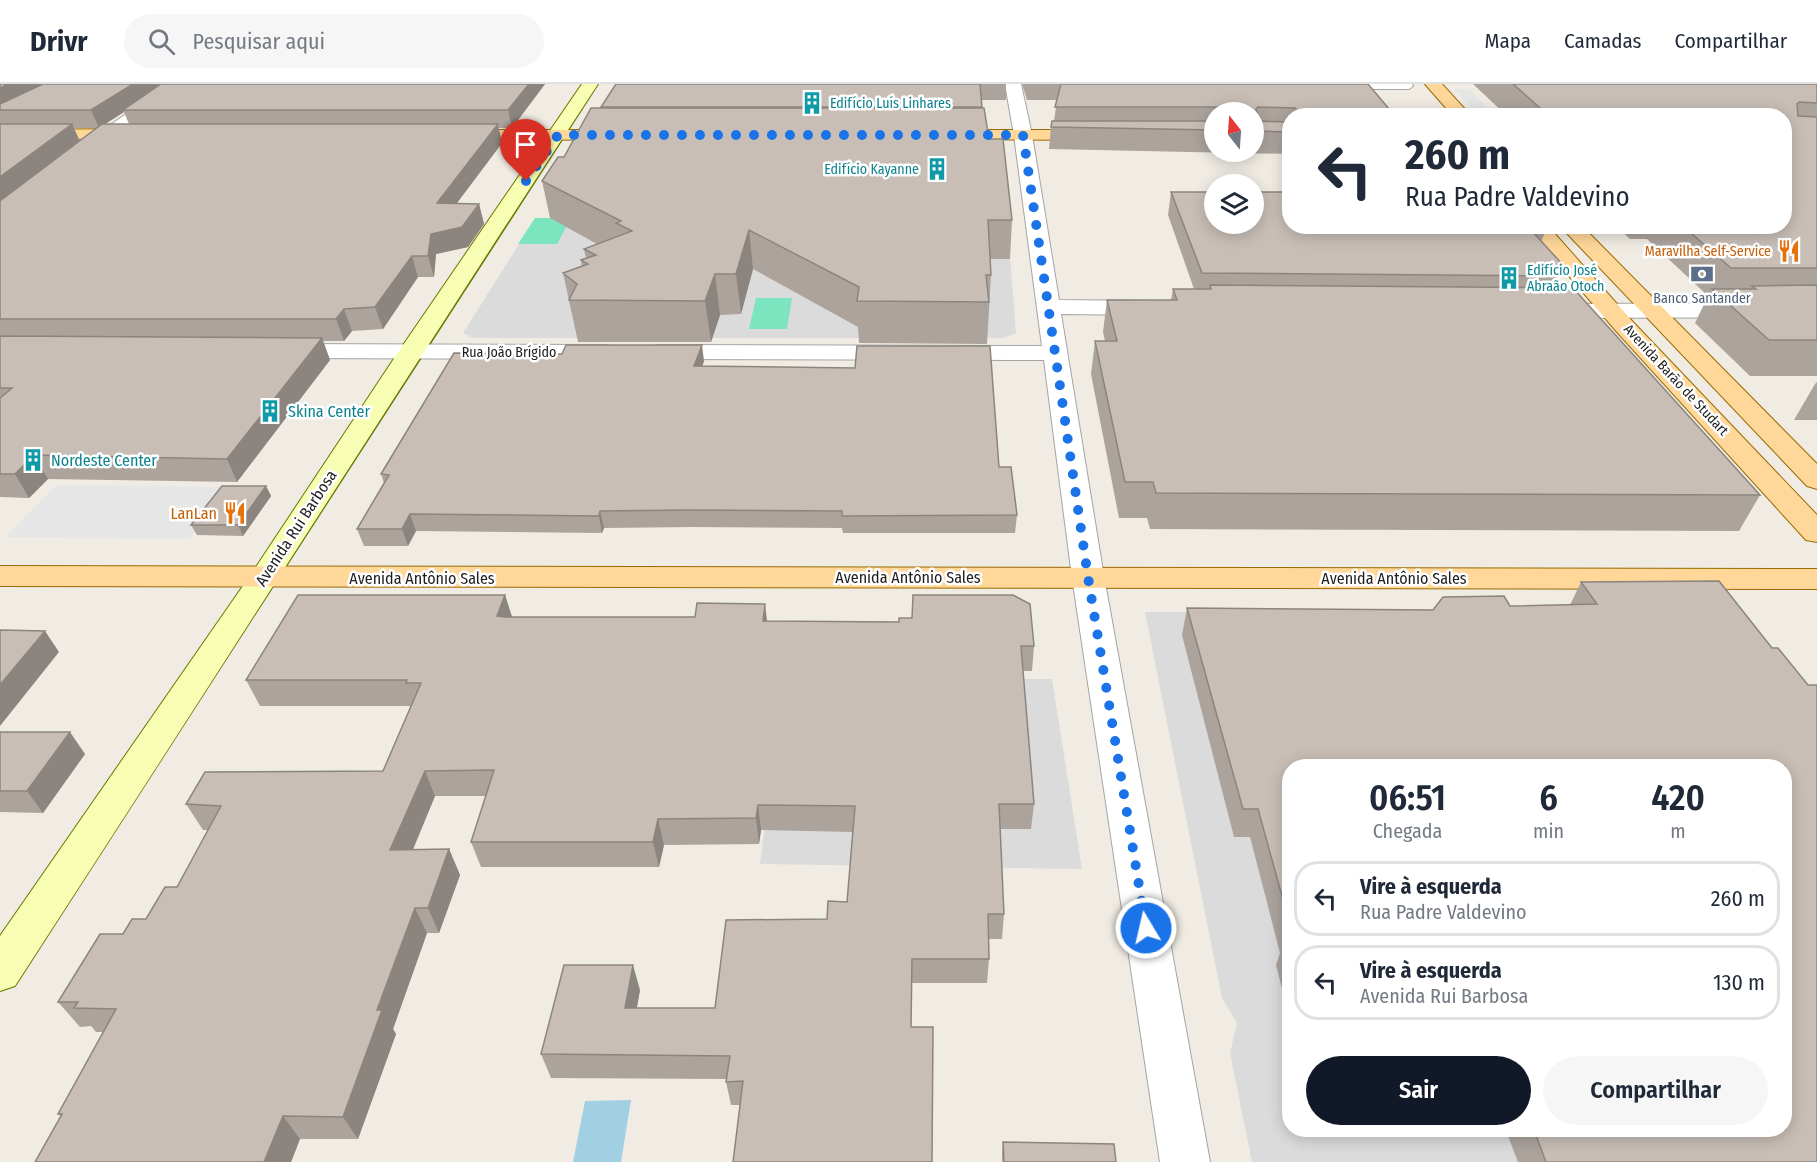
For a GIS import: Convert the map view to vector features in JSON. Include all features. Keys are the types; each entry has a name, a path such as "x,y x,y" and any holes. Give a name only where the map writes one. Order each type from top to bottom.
{"main road":[{"name":"Avenida Rui Barbosa","path":"0,972 265,577 411,351 558,135 590,84"},
{"path":"1433,84 1456,108"},
{"path":"1408,85 1424,102"},
{"path":"0,135 153,134"},
{"path":"436,135 637,135"},
{"path":"930,135 1114,135"},
{"name":"Avenida Barão de Studart","path":"1543,234 1611,311 1817,533"},
{"name":"Avenida Barão de Studart","path":"1578,234 1817,480"},
{"name":"Avenida Antônio Sales","path":"0,576 1817,579"}],"street":[{"path":"70,162 106,134 181,84"},
{"path":"1013,84 1023,135 1088,577 1185,1162"},
{"path":"1047,308 1174,308"},
{"path":"1531,311 1817,310"},
{"name":"Rua João Brígido","path":"257,351 1055,353"}],"lane":[{"path":"1335,86 1408,85"}],"shaded area":[{"path":"1453,89 1469,89 1488,108 1471,108"},
{"path":"1007,218 1016,333 1004,338 473,338 463,333 535,219"},
{"path":"57,485 230,487 189,539 6,537"},
{"path":"1145,612 1422,612 1296,759 1282,759 1282,1137 1790,1137 1807,1162 1252,1162 1230,1053 1237,1023 1222,998"},
{"path":"784,679 1052,679 1082,869 760,864"}],"green space":[{"path":"535,218 571,218 557,244 518,244"},
{"path":"756,298 792,298 787,329 749,329"}],"water":[{"path":"631,1100 621,1162 573,1162 585,1101"}],"building":[{"path":"43,84 133,84 91,110 0,110 0,104"},
{"path":"161,84 529,84 508,110 123,110"},
{"path":"616,84 980,84 982,107 601,107"},
{"path":"1061,84 1368,84 1388,108 1264,107 1264,102 1204,102 1204,107 1055,107"},
{"path":"1513,84 1817,84 1817,103 1799,102 1797,104 1798,116 1817,117 1817,268 1731,268 1692,234 1792,234 1792,108 1540,108"},
{"path":"591,108 984,108 989,139 1003,139 1012,220 988,220 991,275 986,275 989,302 857,301 859,287 749,230 736,274 715,274 705,301 569,300 577,284 563,273 588,264 581,260 596,255 584,249 632,231 616,223 621,221 542,181 558,157 564,157"},
{"path":"1052,121 1204,121 1204,130 1051,127"},
{"path":"1264,121 1282,122 1282,132 1264,131"},
{"path":"0,124 72,124 0,177"},
{"path":"102,124 498,124 437,203 479,204 462,227 431,234 428,256 412,256 375,307 344,309 336,319 0,319 0,201"},
{"path":"1171,192 1204,192 1204,234 1264,234 1264,192 1282,192 1282,234 1535,234 1563,265 1544,265 1554,276 1202,273"},
{"path":"1210,285 1573,288 1760,495 1156,493 1153,482 1125,482 1095,341 1117,341 1107,300 1177,300 1173,289 1211,289"},
{"path":"1817,285 1817,340 1769,340 1712,289 1756,289 1752,286"},
{"path":"0,336 322,338 227,459 34,455 15,474 0,474 0,398 12,388 0,388"},
{"path":"566,345 702,345 694,366 855,368 857,346 990,346 999,467 1011,467 1017,515 842,516 842,511 689,510 600,511 599,516 410,514 402,529 357,529 389,475 381,474 454,353 562,354"},
{"path":"222,486 266,486 238,525 191,525"},
{"path":"1719,581 1772,648 1778,648 1808,685 1817,685 1817,1162 1546,1162 1537,1137 1792,1137 1792,759 1282,759 1282,896 1258,809 1243,809 1187,608 1433,610 1443,597 1504,596 1510,606 1597,604 1581,582"},
{"path":"298,595 505,595 497,616 505,617 695,617 697,603 765,604 763,621 899,622 899,618 912,618 913,595 1013,595 1030,604 1034,646 1021,646 1034,804 999,804 1004,914 988,914 989,959 912,959 911,1027 933,1027 932,1162 733,1162 743,1081 726,1082 730,1056 541,1054 564,965 633,965 625,1008 715,1008 726,920 827,919 828,901 847,902 855,806 758,805 756,818 658,819 653,842 471,842 494,770 425,771 390,850 449,849 428,908 415,908 377,1010 382,1010 343,1117 283,1116 264,1162 35,1162 62,1114 58,1114 116,1009 74,1008 78,1002 58,1002 100,934 123,934 132,919 146,919 165,887 177,887 221,806 186,804 205,772 383,771 421,683 406,683 407,680 246,680"},
{"path":"0,630 45,631 0,685"},
{"path":"0,732 70,732 27,791 0,791"},
{"path":"1003,1142 1114,1144 1116,1162 1004,1162"}],"place":[{"name":"Edifício Luís Linhares","path":"812,103"},
{"name":"Edifício Kayanne","path":"937,169"},
{"name":"Maravilha Self-Service","path":"1789,251"},
{"name":"Banco Santander","path":"1702,274"},
{"name":"Edifício José Abraão Otoch","path":"1509,278"},
{"name":"Skina Center","path":"270,411"},
{"name":"Nordeste Center","path":"33,460"},
{"name":"LanLan","path":"235,513"}],"route":[{"path":"526,181 558,135 1023,135 1088,577 1146,928"}]}
